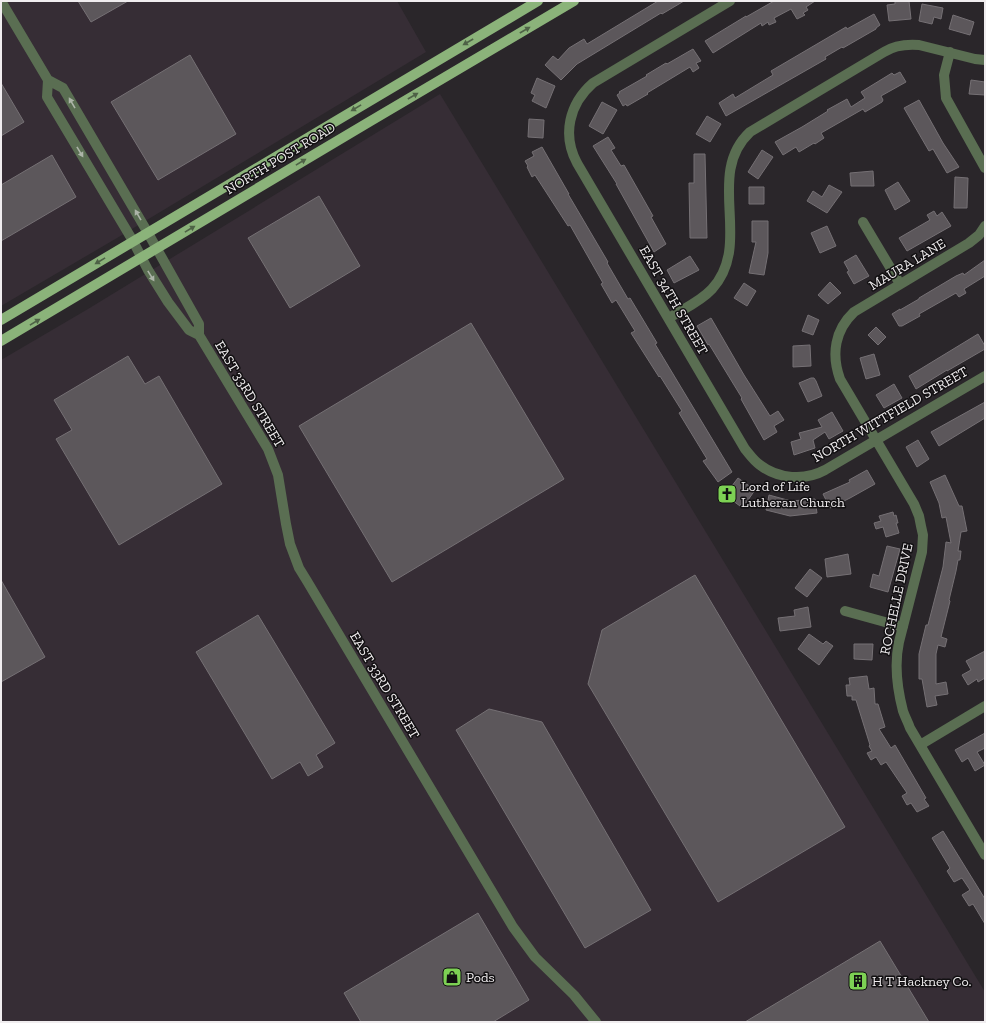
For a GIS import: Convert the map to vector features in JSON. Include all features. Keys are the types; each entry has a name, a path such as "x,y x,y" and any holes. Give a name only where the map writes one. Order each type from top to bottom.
{"main road":[{"name":"NORTH POST ROAD","path":"1,320 538,1"},
{"name":"NORTH POST ROAD","path":"1,341 574,1"}],"street":[{"name":"EAST 33RD STREET","path":"1,1 48,80 63,88 148,232 156,249 199,324 199,335 268,449 278,475 290,544 303,574 513,927 535,957 574,995 596,1022"},
{"name":"EAST 34TH STREET","path":"730,1 593,83 577,101 570,118 569,141 575,159 745,449 760,466 786,476"},
{"path":"668,318 705,295 718,282 724,270 730,249 730,165 737,147 746,135 758,126 892,47 910,44 919,45 974,59 985,60"},
{"path":"950,52 944,75 946,98 985,168"},
{"name":"EAST 33RD STREET","path":"48,80 47,97 133,241 141,258 168,302 189,330 199,335"},
{"path":"863,222 900,284"},
{"name":"MAURA LANE","path":"843,326 848,318 858,309 969,243 985,226"},
{"name":"ROCHELLE DRIVE","path":"843,326 839,334 836,347 835,361 837,370 842,383 914,504 919,516 923,534 921,562 903,627 897,656 897,684 905,715 920,745 985,855"},
{"name":"NORTH WITTFIELD STREET","path":"786,476 801,477 817,473 985,376"},
{"path":"845,611 903,627"},
{"path":"920,745 985,706"}],"shaded area":[{"path":"1,1 397,1 426,52 1,306"},
{"path":"440,94 985,992 985,1022 1,1022 1,360 88,309"}],"building":[{"path":"78,1 128,1 91,22"},
{"path":"658,1 684,1 662,14 661,13 577,64 561,80 545,65 553,56 558,60 569,48 584,39 587,44"},
{"path":"774,1 815,1 806,7 808,10 803,13 805,15 797,19 791,9 774,18 776,22 769,25 768,22 762,26 761,23 713,53 705,41"},
{"path":"895,1 909,1 911,19 889,21 887,5 895,4"},
{"path":"922,4 943,8 941,19 934,17 932,24 919,21"},
{"path":"874,14 880,25 876,29 843,48 842,47 825,57 826,59 726,116 719,103 733,94 735,98 773,75 771,71 846,27 847,29"},
{"path":"953,15 974,22 970,35 949,29"},
{"path":"693,49 701,61 696,63 699,68 693,72 690,67 647,93 648,94 627,106 626,104 623,106 617,95 620,93 619,92 666,63 667,64"},
{"path":"190,55 236,134 158,180 111,102"},
{"path":"900,72 906,82 881,96 883,100 882,102 865,112 863,109 821,133 824,138 815,144 814,143 799,152 796,147 783,155 775,142 847,99 851,107 865,98 861,92 892,73 894,75"},
{"path":"537,78 555,86 546,108 532,101 535,95 531,93"},
{"path":"971,80 985,82 985,95 969,94"},
{"path":"1,83 24,122 1,136"},
{"path":"919,100 943,143 959,167 947,173 933,149 929,151 904,108"},
{"path":"602,102 617,110 603,134 589,126"},
{"path":"707,116 721,124 710,142 696,134"},
{"path":"529,119 544,120 543,138 528,137"},
{"path":"608,137 615,148 611,150 621,166 624,165 653,216 651,217 666,244 654,252 617,184 593,146"},
{"path":"542,147 628,299 630,298 657,343 655,344 732,472 718,482 703,461 707,459 679,413 682,411 631,333 635,331 616,300 612,303 601,284 603,283 570,225 568,226 535,175 532,177 525,161 534,156 532,152"},
{"path":"762,150 773,157 758,179 748,172"},
{"path":"694,154 705,154 707,238 690,238 689,183 694,183"},
{"path":"52,155 76,197 1,241 1,185"},
{"path":"873,171 874,186 851,186 850,173"},
{"path":"955,177 968,178 967,208 954,208"},
{"path":"898,182 910,201 895,210 885,190"},
{"path":"829,185 842,192 827,213 807,201 813,191 822,197"},
{"path":"749,187 764,187 764,204 749,204"},
{"path":"319,196 360,266 290,308 248,238"},
{"path":"934,211 937,216 942,212 951,226 907,251 899,238 930,220 927,215"},
{"path":"752,221 768,221 768,253 764,275 749,273 756,242 752,242"},
{"path":"827,226 836,246 820,253 811,233"},
{"path":"856,255 869,276 854,284 847,272 849,271 844,262"},
{"path":"690,256 699,270 674,283 667,270"},
{"path":"985,260 985,276 964,289 966,293 959,297 956,293 919,314 920,316 902,326 899,326 892,314 956,276 963,273 964,275"},
{"path":"830,282 841,293 828,304 818,295"},
{"path":"744,283 756,291 747,306 734,298"},
{"path":"808,315 819,320 813,335 802,331"},
{"path":"711,318 770,416 778,411 784,420 774,426 777,432 764,440 741,399 742,398 697,326"},
{"path":"471,323 564,479 392,582 299,426"},
{"path":"876,327 886,337 878,345 868,335"},
{"path":"978,334 985,346 985,349 916,389 909,376"},
{"path":"810,345 811,366 793,367 793,346"},
{"path":"874,354 880,375 866,379 860,358"},
{"path":"128,356 145,384 159,376 222,484 119,545 56,439 72,430 54,400"},
{"path":"814,378 816,381 822,396 808,402 799,383"},
{"path":"894,384 902,398 884,408 876,395"},
{"path":"985,402 985,418 939,446 931,432"},
{"path":"832,412 843,431 829,439 825,432 813,440 815,448 794,455 791,442 801,439 799,433 822,427 818,420"},
{"path":"918,440 929,459 917,467 906,447"},
{"path":"867,470 875,484 830,508 823,494 850,482 849,480"},
{"path":"945,475 959,506 962,506 967,531 961,532 958,551 961,551 960,560 958,560 941,637 947,639 945,647 938,645 936,654 936,684 946,682 948,694 935,696 937,705 927,707 922,679 919,679 919,654 943,567 946,542 951,543 946,517 942,518 939,503 930,482"},
{"path":"738,478 755,490 746,503 743,501 740,506 725,495"},
{"path":"769,495 791,501 815,499 817,513 790,516 766,510"},
{"path":"893,512 894,516 896,515 898,523 896,523 899,533 886,537 883,527 876,529 874,523 881,521 879,516"},
{"path":"887,546 900,549 888,592 870,587 873,574 879,576"},
{"path":"848,554 851,574 827,577 825,559"},
{"path":"810,569 822,578 807,597 795,588"},
{"path":"695,575 845,827 718,902 588,684 602,630"},
{"path":"1,580 45,657 1,682"},
{"path":"808,607 811,627 780,631 778,618 795,616 794,610"},
{"path":"258,615 335,743 316,755 323,767 308,776 300,762 272,779 196,652"},
{"path":"809,634 823,644 826,641 833,646 819,665 798,649"},
{"path":"854,644 873,644 872,660 854,659"},
{"path":"985,651 985,678 978,682 977,679 968,685 962,675 971,670 966,661"},
{"path":"867,676 869,689 874,688 875,704 878,704 885,727 879,729 891,748 895,745 926,798 924,799 929,806 917,812 911,803 907,805 902,796 907,793 886,762 881,765 876,757 871,760 867,753 872,751 869,746 870,745 856,700 852,700 852,696 847,696 846,685 850,685 849,678"},
{"path":"489,709 542,722 651,910 585,948 456,730"},
{"path":"985,733 985,748 977,752 985,765 975,771 968,758 962,762 955,750"},
{"path":"943,831 985,899 985,924 973,904 969,906 962,895 970,890 962,878 954,882 947,871 950,868 932,838"},
{"path":"478,913 529,1000 493,1022 361,1022 344,993"},
{"name":"H T Hackney Co.","path":"880,941 929,1022 745,1022"}],"place":[{"name":"Lord of Life Lutheran Church","path":"727,494"},
{"name":"Pods","path":"452,977"},
{"name":"H T Hackney Co.","path":"858,981"}]}
